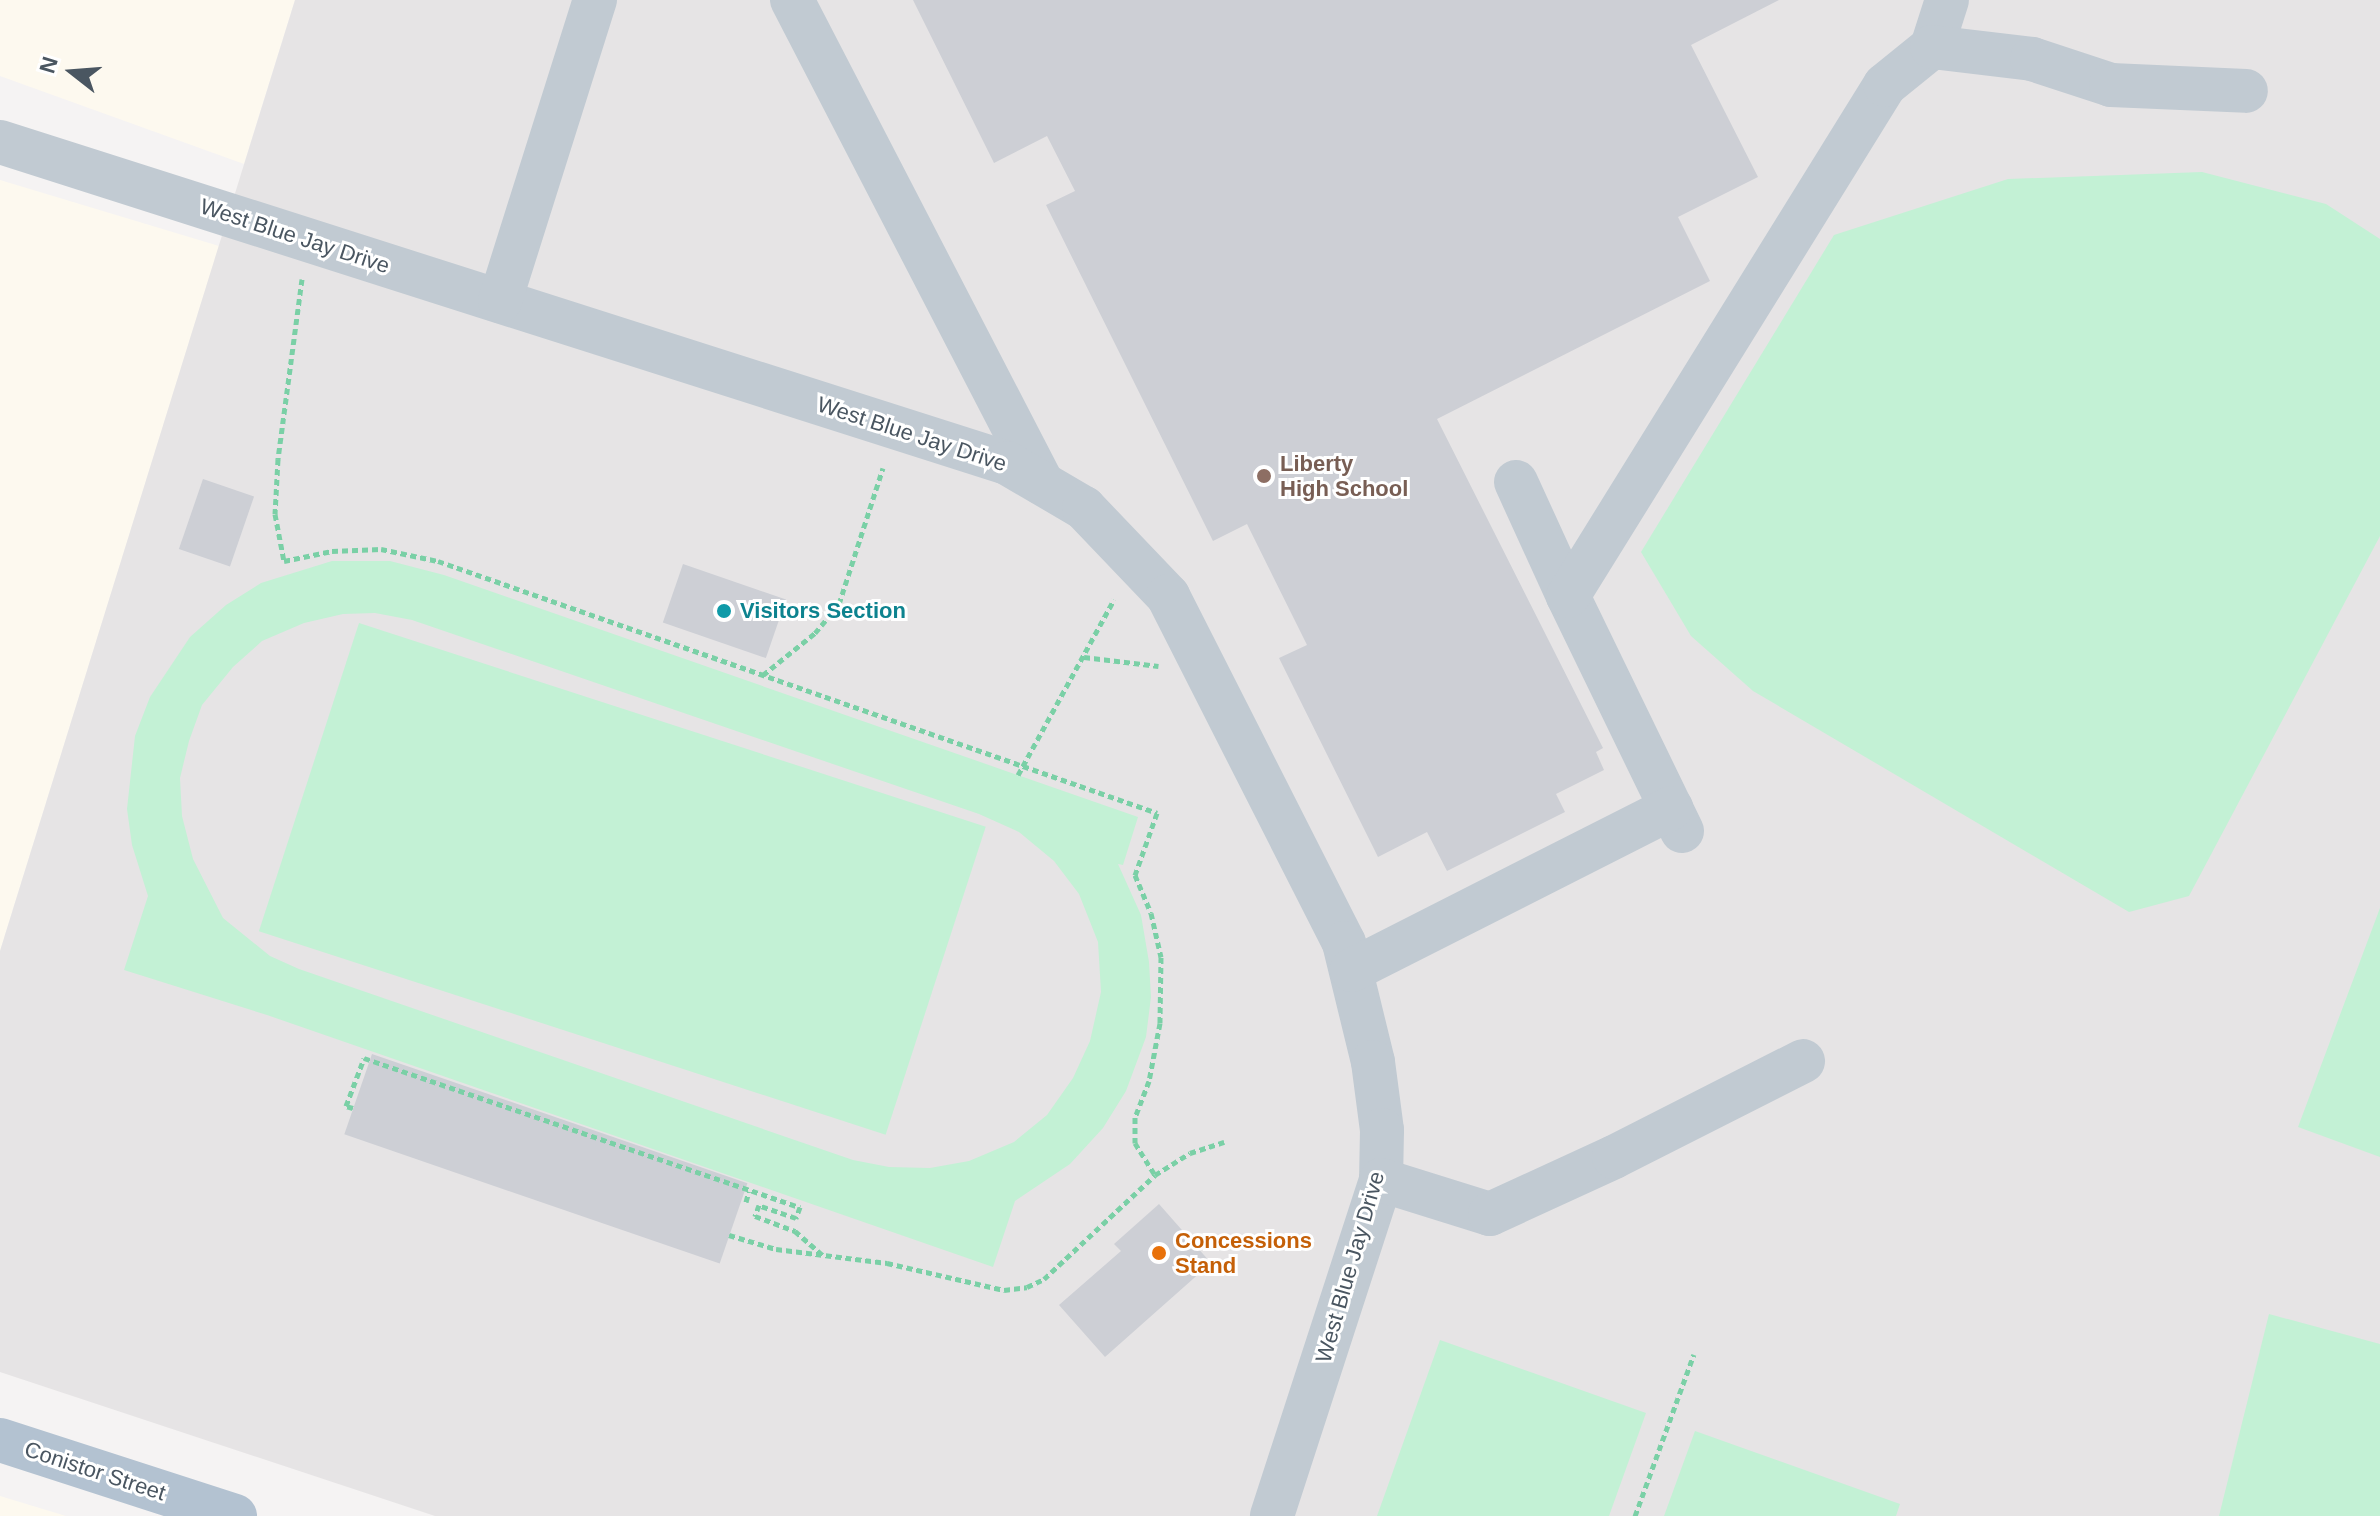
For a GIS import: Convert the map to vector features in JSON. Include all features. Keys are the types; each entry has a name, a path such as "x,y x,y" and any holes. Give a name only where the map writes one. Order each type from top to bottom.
{"main road":[{"name":"Conistor Street","path":"0,1440 235,1516"}],"street":[{"path":"500,301 595,0"},
{"path":"792,0 1042,483"},
{"path":"1568,596 1885,85 1932,47 1947,0"},
{"path":"1932,47 2032,59 2111,85 2246,91"},
{"name":"West Blue Jay Drive","path":"0,142 1007,463 1084,508 1168,596 1344,943 1373,1062 1382,1130 1381,1180 1272,1516"},
{"path":"1352,970 1676,819 1516,482"},
{"path":"1381,1180 1490,1214 1602,1163 1803,1061"}],"path":[{"path":"302,277 278,459 275,514 284,561 332,551 381,549 438,561 1157,813 1135,875 1151,913 1161,957 1160,1023 1149,1081 1135,1117 1135,1143 1155,1175"},
{"path":"763,675 815,633 839,604 887,455"},
{"path":"1018,775 1118,593"},
{"path":"1084,657 1145,667 1171,666"},
{"path":"353,1108 346,1106 364,1058 800,1207 796,1218 759,1205 755,1216 795,1231 823,1255"},
{"path":"729,1235 776,1249 887,1263 1004,1290 1027,1287 1044,1279 1155,1175 1190,1153 1224,1142"},
{"path":"746,1202 749,1191"},
{"path":"1635,1516 1694,1354"}],"shaded area":[{"path":"0,0 295,0 244,164 0,76"},
{"name":"Liberty High School","path":"295,0 2380,0 2380,1516 435,1516 0,1372 0,951"},
{"path":"0,180 219,246 0,951"},
{"path":"0,1496 66,1516 0,1516"}],"green space":[{"path":"2202,172 2326,204 2380,239 2380,536 2189,896 2129,912 1753,691 1691,636 1641,552 1834,235 2008,179"},
{"path":"332,561 390,561 444,575 1138,817 1123,865 1118,864 1141,915 1151,997 1146,1037 1126,1091 1103,1128 1070,1164 1015,1201 993,1267 267,1015 124,970 148,896 132,845 127,809 135,736 150,697 190,637 226,605 261,583","holes":["375,613 412,620 979,814 1019,832 1054,861 1079,894 1098,942 1101,992 1090,1041 1073,1078 1047,1115 1014,1142 969,1161 930,1168 889,1167 853,1160 299,969 270,956 223,918 193,859 182,816 180,778 202,705 233,667 262,641 304,623 343,614"]},
{"path":"359,623 986,827 886,1135 259,931"},
{"path":"2380,908 2380,1157 2298,1127"},
{"path":"2269,1314 2380,1344 2380,1516 2219,1516"},
{"path":"1440,1340 1646,1413 1609,1516 1377,1516"},
{"path":"1695,1431 1900,1504 1896,1516 1664,1516"}],"building":[{"name":"Liberty High School","path":"913,0 1779,0 1691,45 1758,177 1678,217 1710,281 1437,419 1603,748 1596,752 1604,770 1556,794 1565,812 1447,871 1427,832 1378,857 1279,658 1307,645 1247,524 1213,541 1046,205 1075,191 1047,136 994,163"},
{"path":"203,479 254,497 230,567 179,549"},
{"name":"Visitors Section","path":"683,564 786,599 766,658 663,623"},
{"path":"372,1054 747,1183 720,1264 344,1134"},
{"path":"1159,1204 1211,1263 1105,1357 1059,1305 1121,1251 1114,1244"}],"place":[{"name":"Liberty High School","path":"1264,476"},
{"name":"Visitors Section","path":"724,611"},
{"name":"Concessions Stand","path":"1159,1253"}]}
